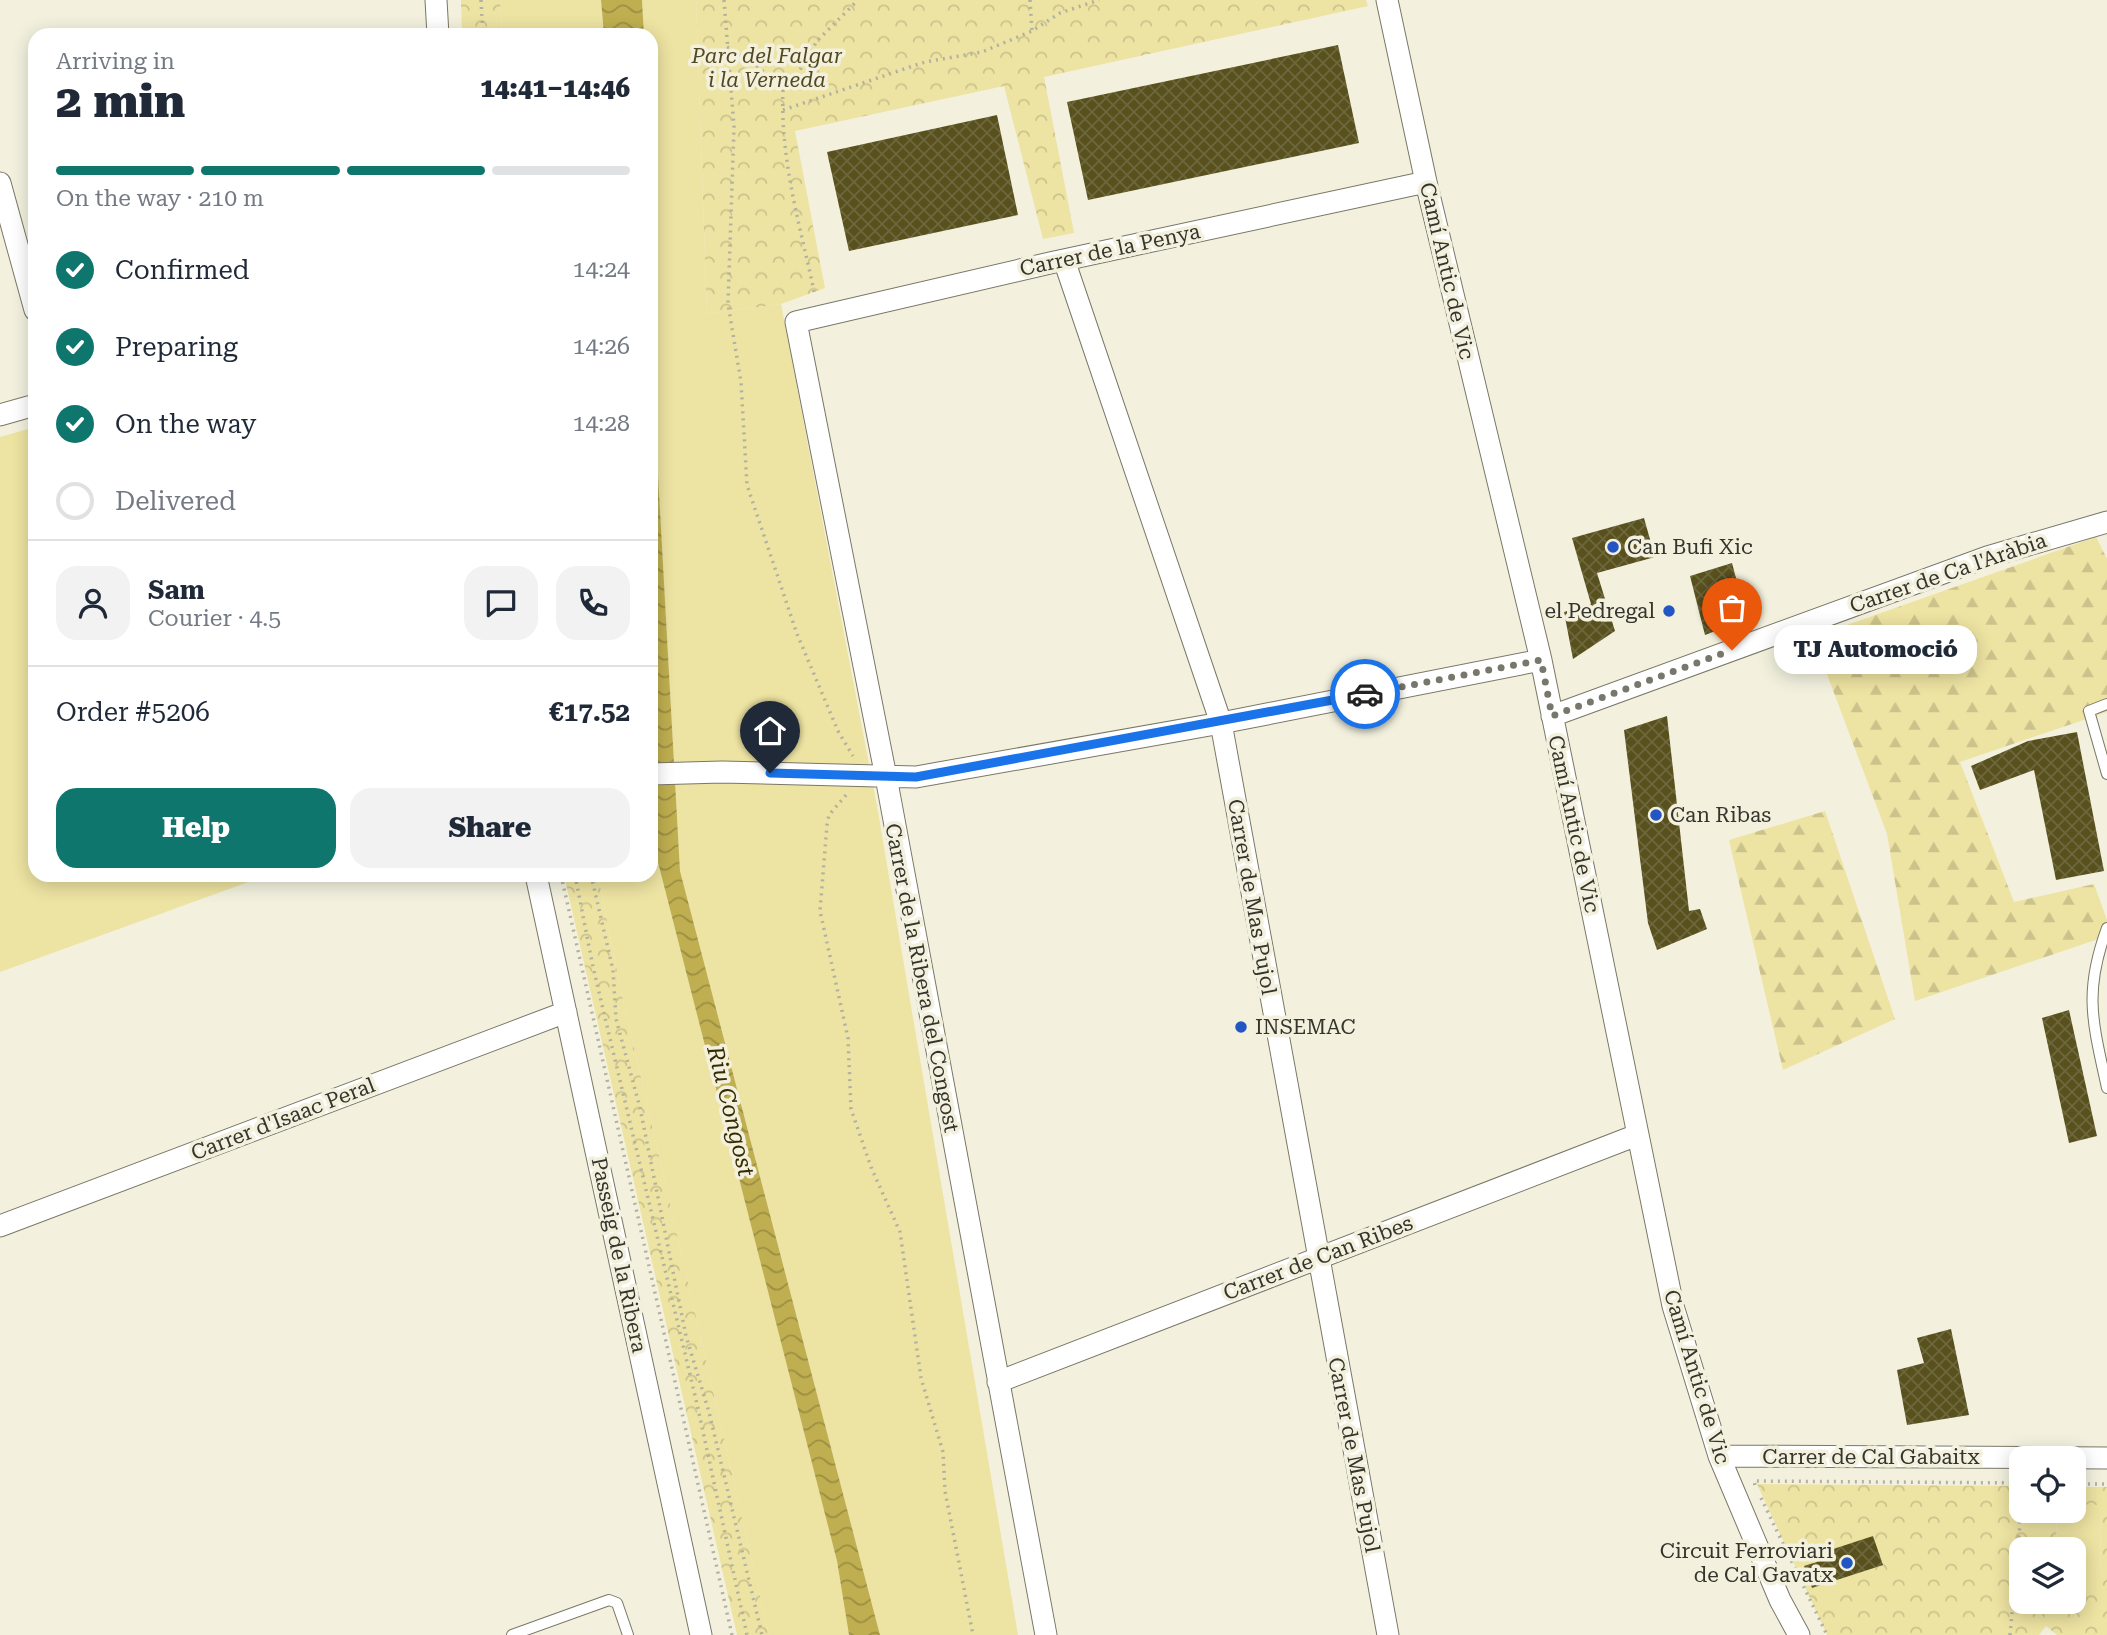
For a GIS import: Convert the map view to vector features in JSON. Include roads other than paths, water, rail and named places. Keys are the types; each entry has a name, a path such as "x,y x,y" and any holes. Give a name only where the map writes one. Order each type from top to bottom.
{"street":[{"path":"436,0 438,28"},
{"name":"Camí Antic de Vic","path":"1387,0 1426,182 1541,660 1673,1306 1719,1456 1780,1600 1799,1635"},
{"name":"Carrer de la Penya","path":"796,322 1064,260 1426,182"},
{"path":"0,183 28,285"},
{"name":"Carrer de Mas Pujol","path":"1064,260 1221,723 1388,1635"},
{"name":"Carrer de la Ribera del Congost","path":"796,322 875,777 998,1382 1046,1635"},
{"path":"0,415 28,407"},
{"name":"Carrer de Ca l'Aràbia","path":"1552,716 1987,557 2107,522"},
{"path":"658,774 722,772 916,777 1221,723 1541,660"},
{"name":"Passeig de la Ribera","path":"538,882 701,1635"},
{"name":"Carrer d'Isaac Peral","path":"0,1226 566,1012"},
{"name":"Carrer de Can Ribes","path":"998,1382 1637,1135"},
{"name":"Carrer de Cal Gabaitx","path":"1719,1456 2107,1458"}],"lane":[{"path":"2107,704 2089,711 2107,774"},
{"path":"2107,928 2094,964 2091,1014 2107,1088"},
{"path":"512,1635 609,1600 617,1603 628,1635"}],"water":[{"path":"601,0 642,0 644,28 603,28"},
{"name":"Riu Congost","path":"658,474 680,871 880,1635 849,1635 837,1561 658,862"}],"place":[{"name":"Can Bufi Xic","path":"1613,547"},
{"name":"el Pedregal","path":"1669,611"},
{"name":"TJ Automoció","path":"1732,650"},
{"name":"Can Ribas","path":"1656,815"},
{"name":"INSEMAC","path":"1241,1027"},
{"name":"Circuit Ferroviari de Cal Gavatx","path":"1847,1563"}],"park label":[{"name":"Parc del Falgar i la Verneda","path":"767,68"}]}
